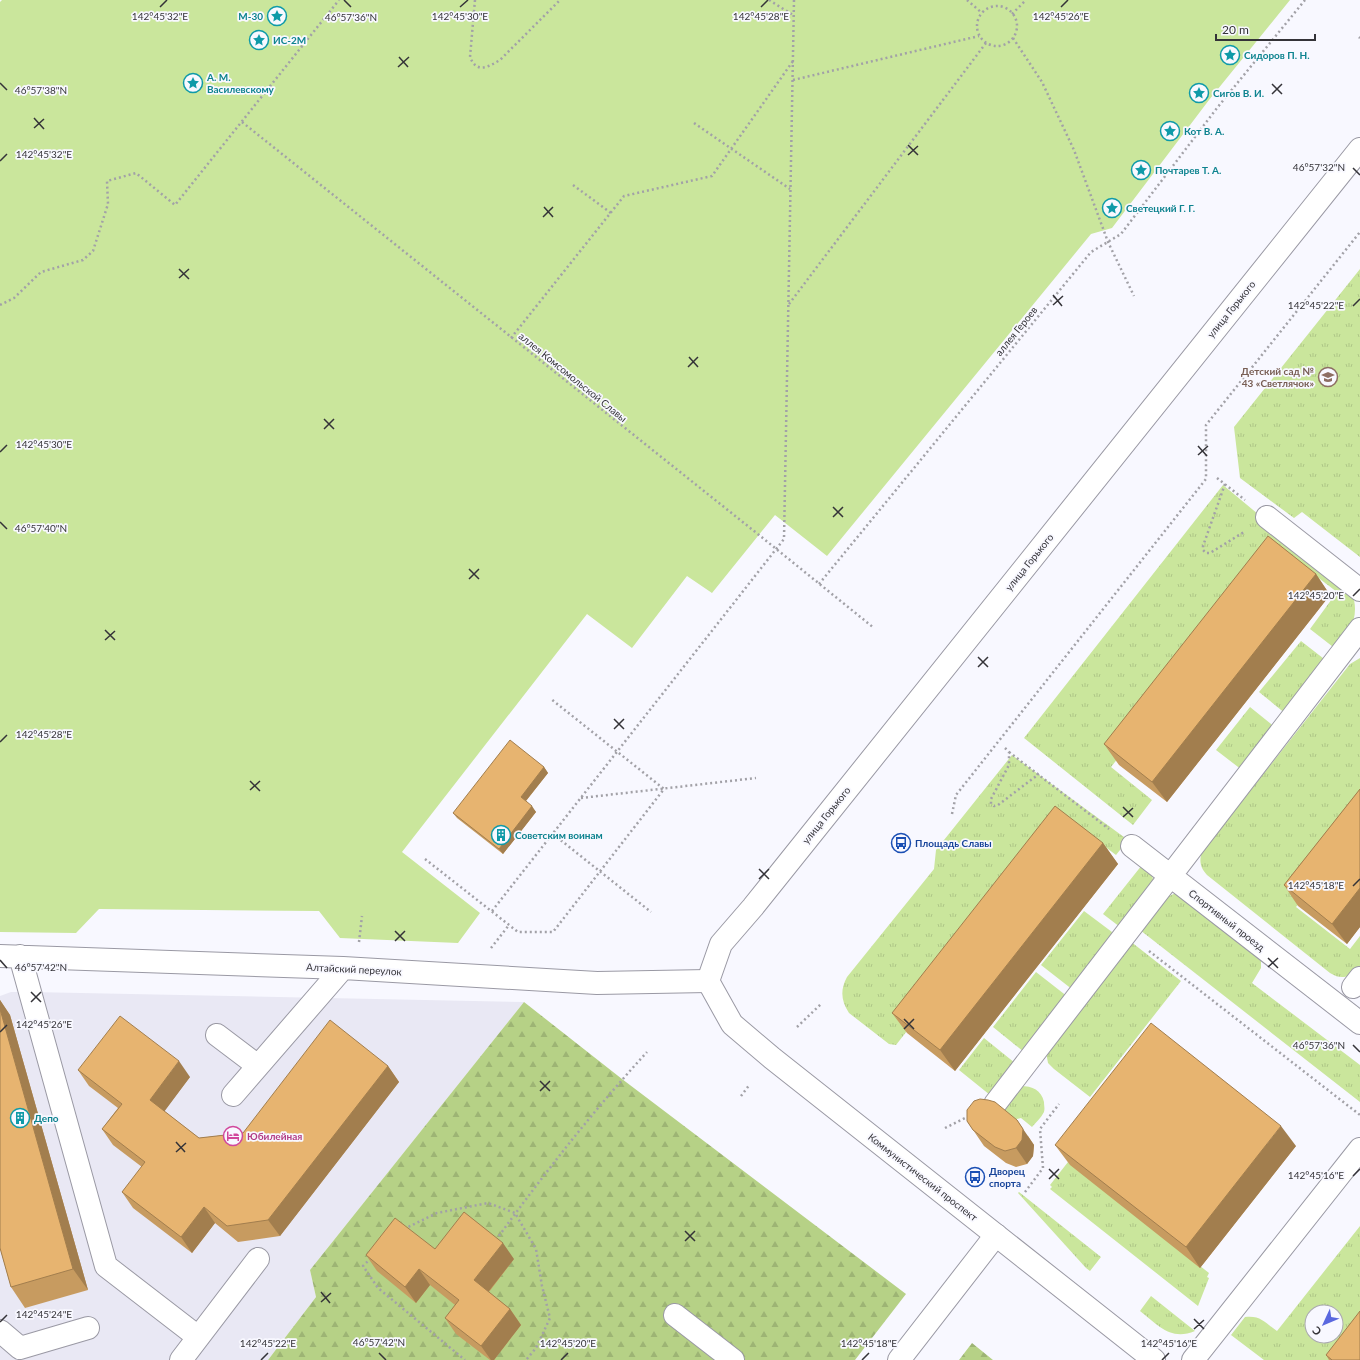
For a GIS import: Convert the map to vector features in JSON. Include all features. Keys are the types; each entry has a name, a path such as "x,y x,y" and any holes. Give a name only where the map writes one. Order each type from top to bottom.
{"main road":[{"name":"улица Горького","path":"708,982 721,944 753,907 1360,149"},
{"path":"1268,518 1360,590"},
{"path":"995,1104 1360,629"},
{"name":"Спортивный проезд","path":"1132,846 1360,1023"},
{"name":"Алтайский переулок","path":"10,956 344,968 597,983 708,982"},
{"path":"10,956 106,1266 198,1337"},
{"path":"233,1094 344,968"},
{"name":"Коммунистический проспект","path":"708,982 732,1024 772,1058 1154,1360"},
{"path":"217,1035 258,1066"},
{"path":"1193,1360 1360,1149"},
{"path":"899,1360 996,1235"},
{"path":"181,1360 258,1259"},
{"path":"675,1315 733,1360"},
{"path":"0,1331 20,1348 88,1328"}],"path":[{"path":"0,306 14,298 41,272 82,260 93,251 108,204 107,181 136,173 175,205 339,0"},
{"path":"475,0 470,57 473,64 479,67 489,67 500,60 560,0"},
{"path":"769,0 794,15"},
{"path":"492,911 784,539 794,0"},
{"path":"967,0 982,12"},
{"path":"1012,14 1026,0"},
{"name":"аллея Героев","path":"819,584 1091,252 1121,234 1216,108 1305,0"},
{"path":"997,6 1006,8 1012,14 1016,22 1016,30 1012,38 1007,43 1000,46 993,46 986,43 979,36 977,28 978,20 982,12 997,6"},
{"path":"793,80 979,36"},
{"path":"1012,38 1042,82 1074,150 1108,242 1134,296"},
{"path":"789,304 986,43"},
{"path":"511,338 624,196 712,176 793,61"},
{"name":"аллея Комсомольской Славы","path":"242,122 874,628"},
{"path":"694,123 791,190"},
{"path":"573,185 611,213"},
{"path":"952,814 956,796 1206,479 1206,425 1360,232"},
{"path":"1217,478 1225,484 1202,546 1206,553 1210,553 1268,518"},
{"path":"551,699 664,789"},
{"path":"1005,748 1132,846"},
{"path":"1009,752 1009,765 991,799 991,804 994,806 998,805 1039,774"},
{"path":"580,798 756,778"},
{"path":"425,859 518,932 553,932 664,789"},
{"path":"553,834 652,912"},
{"path":"358,946 362,916"},
{"path":"487,954 509,925"},
{"path":"1126,933 1360,1115"},
{"path":"797,1027 821,1004"},
{"path":"493,1242 532,1190 622,1079 647,1052"},
{"path":"741,1096 750,1084"},
{"path":"1025,1192 1043,1168 1040,1129 1059,1104"},
{"path":"399,1232 437,1213 488,1204 515,1213 536,1249 542,1286 550,1318 536,1348 526,1360"},
{"path":"373,1256 363,1266 378,1288 465,1360"}],"shaded area":[{"name":"Юбилейная","path":"11,992 524,1002 310,1270 316,1297 268,1360 0,1360 0,996"}],"green space":[{"path":"2,0 1290,0 1209,100 1112,228 1091,234 827,556 775,515 712,593 687,576 632,648 587,614 402,852 480,913 458,943 340,938 319,911 99,909 76,933 0,932 0,2"},
{"name":"Детский сад № 43 «Светлячок»","path":"1360,269 1360,557 1302,512 1294,518 1240,478 1234,427"},
{"path":"1223,485 1352,592 1355,609 1353,623 1337,650 1310,629 1337,592 1283,551 1111,767 1152,800 1133,825 1024,738"},
{"path":"1301,641 1328,662 1286,714 1259,692"},
{"path":"1360,658 1360,827 1296,907 1350,949 1360,936 1360,969 1346,977 1339,977 1330,973 1207,875 1202,867 1201,858 1202,852 1350,664"},
{"path":"1250,707 1276,728 1242,770 1216,750"},
{"path":"1012,755 1128,840 1116,855 1071,821 896,1045 889,1044 849,1013 843,1000 843,986 847,977 934,869 936,850"},
{"path":"1142,865 1151,873 1154,882 1120,927 1103,914"},
{"path":"1176,893 1261,959 1261,968 1252,983 1360,1065 1360,1102 1140,930 1167,897"},
{"path":"1084,911 1116,935 1073,990 1041,965"},
{"path":"1130,941 1181,981 1090,1097 1048,1063 1046,1052"},
{"path":"1036,972 1068,997 1024,1052 993,1027"},
{"path":"524,1002 622,1079 906,1294 855,1360 268,1360 316,1297 310,1270"},
{"path":"984,1038 1015,1063 990,1095 959,1070"},
{"path":"1020,1086 1033,1088 1041,1094 1043,1098 1044,1112 1032,1127 1021,1118 1008,1121 996,1112"},
{"path":"1068,1162 1209,1273 1207,1277 1209,1278 1198,1306 1050,1189 1052,1187 1050,1185"},
{"path":"1019,1192 1101,1257 1090,1271 1018,1193"},
{"path":"1360,1226 1360,1345 1348,1360 1264,1360 1231,1335 1245,1317 1259,1318 1277,1331"},
{"path":"1151,1296 1195,1331 1187,1334 1179,1334 1172,1333 1159,1327 1140,1311"},
{"path":"972,1343 993,1360 959,1360"}],"building":[{"path":"1268,536 1316,574 1152,782 1104,744"},
{"path":"510,740 544,767 521,797 532,806 499,849 453,813"},
{"path":"1360,789 1360,888 1332,924 1284,885"},
{"path":"1055,806 1103,843 940,1050 892,1013"},
{"name":"Депо","path":"0,1009 73,1269 11,1287 0,1248"},
{"path":"120,1016 179,1061 150,1100 199,1138 243,1133 330,1020 388,1066 268,1220 227,1226 204,1207 181,1237 122,1192 145,1162 102,1129 122,1104 78,1070"},
{"path":"1151,1023 1281,1126 1186,1247 1055,1145"},
{"path":"980,1099 995,1102 1017,1120 1023,1129 1022,1140 1016,1148 1005,1151 995,1147 973,1130 967,1121 967,1110 974,1101"},
{"path":"464,1212 503,1243 474,1280 510,1309 481,1346 445,1318 459,1300 419,1269 405,1287 366,1255 395,1218 435,1249"},
{"path":"1360,1311 1360,1360 1332,1360 1326,1355 1334,1344 1344,1344 1344,1332"}],"place":[{"name":"М-30","path":"277,16"},
{"name":"ИС-2М","path":"259,40"},
{"name":"Сидоров П. Н.","path":"1230,55"},
{"name":"А. М. Василевскому","path":"193,83"},
{"name":"Сигов В. И.","path":"1199,93"},
{"name":"Кот В. А.","path":"1170,131"},
{"name":"Почтарев Т. А.","path":"1141,170"},
{"name":"Светецкий Г. Г.","path":"1112,208"},
{"name":"Детский сад № 43 «Светлячок»","path":"1328,377"},
{"name":"Советским воинам","path":"501,835"},
{"name":"Площадь Славы","path":"901,843"},
{"name":"Депо","path":"20,1118"},
{"name":"Юбилейная","path":"233,1136"},
{"name":"Дворец спорта","path":"975,1177"}]}
